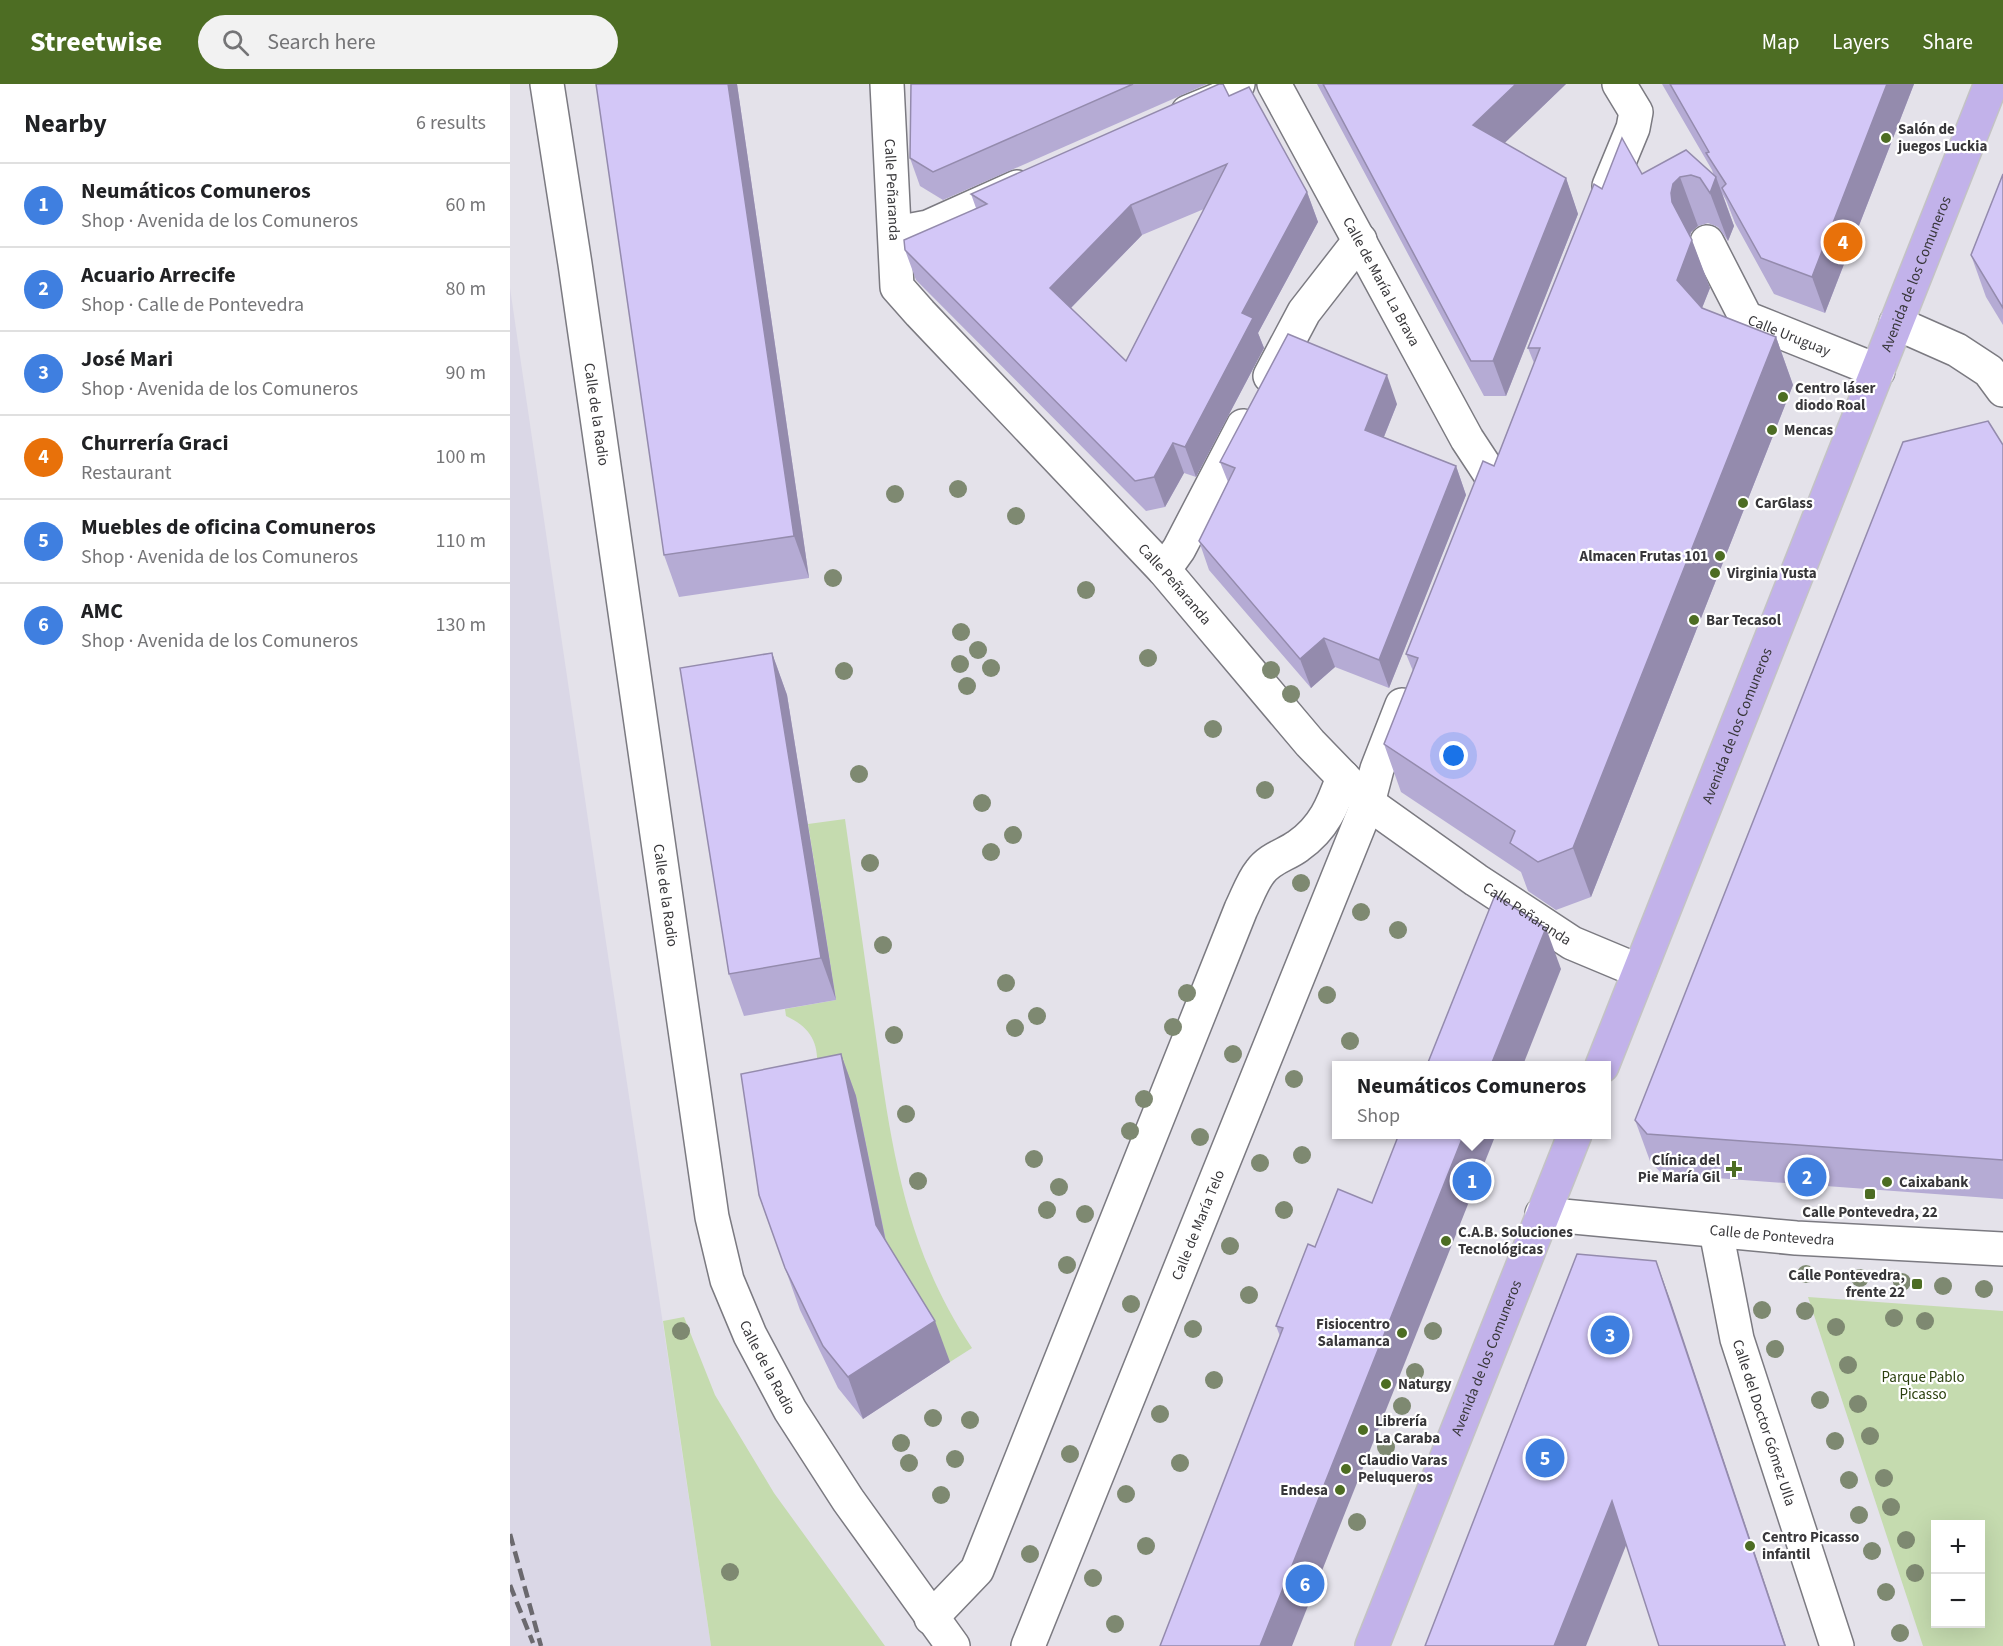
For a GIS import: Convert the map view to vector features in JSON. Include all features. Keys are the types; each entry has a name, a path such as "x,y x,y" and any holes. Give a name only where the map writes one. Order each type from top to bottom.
{"main road":[{"name":"Avenida de los Comuneros","path":"1604,1061 1991,84"},
{"name":"Avenida de los Comuneros","path":"1372,1646 1573,1139"}],"street":[{"name":"Calle de la Radio","path":"547,84 576,264 712,1217 727,1280 750,1335 790,1410 848,1500 952,1646"},
{"name":"Calle Peñaranda","path":"887,84 897,287 1164,570 1310,743 1368,803 1476,880 1572,943 1639,971"},
{"path":"1162,123 1222,98 1238,84"},
{"name":"Calle de María La Brava","path":"1274,84 1467,440 1492,477"},
{"path":"1598,212 1633,128 1636,112 1619,84"},
{"path":"896,233 928,226 1045,175"},
{"path":"1164,570 1179,549 1304,312 1360,240"},
{"name":"Calle Uruguay","path":"1707,242 1746,318 1878,371"},
{"path":"1896,322 1957,350 1989,371 2003,390"},
{"path":"1479,509 1505,444"},
{"name":"Calle de María Telo","path":"1028,1646 1336,885 1411,682"},
{"path":"931,1618 977,1570 1240,909 1261,871 1282,853 1296,848 1313,834 1329,815 1343,777"},
{"path":"1296,848 1318,852 1326,861 1336,885"},
{"name":"Calle de Pontevedra","path":"1542,1214 1864,1243 2003,1249"},
{"name":"Calle del Doctor Gómez Ulla","path":"1716,1231 1737,1339 1837,1646"}],"shaded area":[{"path":"510,288 606,942 711,1646 510,1646"}],"green space":[{"path":"845,819 887,1114 904,1195 931,1273 949,1311 972,1348 950,1362 891,1267 856,1096 817,1068 816,1050 811,1036 801,1025 786,1016 785,1009 836,1000 808,824"},
{"name":"Parque Pablo Picasso","path":"1808,1297 2003,1311 2003,1646 1923,1646"},
{"path":"684,1317 715,1395 774,1493 885,1646 711,1646 663,1321"}],"building":[{"path":"596,84 728,84 794,536 664,555"},
{"path":"911,84 1133,84 933,172 910,158"},
{"path":"1219,84 1223,84 1229,96 1249,87 1307,192 1242,313 1253,318 1185,447 1173,443 1154,477 1135,481 905,250 904,240 987,204 971,194","holes":["1227,164 1126,361 1050,288 1131,205"]},
{"path":"1323,84 1516,84 1473,125 1566,178 1493,361 1471,361"},
{"path":"1670,84 1887,84 1812,277 1761,258 1722,188 1726,184 1706,153 1709,152"},
{"path":"1622,138 1642,174 1686,150 1716,177 1710,193 1700,178 1691,175 1680,177 1673,184 1672,202 1692,240 1677,280 1702,308 1776,337 1573,848 1538,862 1510,843 1515,831 1384,744 1418,658 1406,654 1483,461 1494,466 1540,348 1528,348 1594,184 1602,189"},
{"path":"2003,174 2003,308 1971,255"},
{"path":"1288,334 1387,375 1365,430 1456,466 1379,660 1324,638 1300,659 1199,541 1235,468 1220,462"},
{"path":"1988,421 2003,445 2003,1160 1647,1134 1635,1120 1903,442"},
{"path":"772,653 821,958 729,974 680,668"},
{"path":"1495,895 1546,928 1493,1061 1429,1061"},
{"path":"841,1054 876,1225 935,1321 848,1377 823,1346 785,1268 759,1195 741,1074"},
{"path":"1397,1139 1462,1139 1260,1646 1160,1646 1283,1328 1276,1326 1308,1244 1315,1247 1338,1189 1372,1203"},
{"path":"1577,1254 1656,1261 1785,1646 1659,1646 1612,1501 1554,1646 1425,1646"}],"railway":[{"path":"510,1534 541,1646"},
{"path":"510,1585 533,1643"}],"place":[{"name":"Salón de juegos Luckia","path":"1886,138"},
{"name":"Churrería Graci","path":"1843,242"},
{"name":"Centro láser diodo Roal","path":"1783,397"},
{"name":"Mencas","path":"1772,430"},
{"name":"CarGlass","path":"1743,503"},
{"name":"Almacen Frutas 101","path":"1720,556"},
{"name":"Virginia Yusta","path":"1715,573"},
{"name":"Bar Tecasol","path":"1694,620"},
{"name":"Clínica del Pie María Gil","path":"1734,1169"},
{"name":"Acuario Arrecife","path":"1807,1177"},
{"name":"Neumáticos Comuneros","path":"1472,1181"},
{"name":"Caixabank","path":"1887,1182"},
{"name":"Calle Pontevedra, 22","path":"1870,1194"},
{"name":"C.A.B. Soluciones Tecnológicas","path":"1446,1241"},
{"name":"Calle Pontevedra, frente 22","path":"1917,1284"},
{"name":"Fisiocentro Salamanca","path":"1402,1333"},
{"name":"José Mari","path":"1610,1335"},
{"name":"Naturgy","path":"1386,1384"},
{"name":"Librería La Caraba","path":"1363,1430"},
{"name":"Muebles de oficina Comuneros","path":"1545,1458"},
{"name":"Claudio Varas Peluqueros","path":"1346,1469"},
{"name":"Endesa","path":"1340,1490"},
{"name":"Centro Picasso infantil","path":"1750,1546"},
{"name":"AMC","path":"1305,1584"}]}
